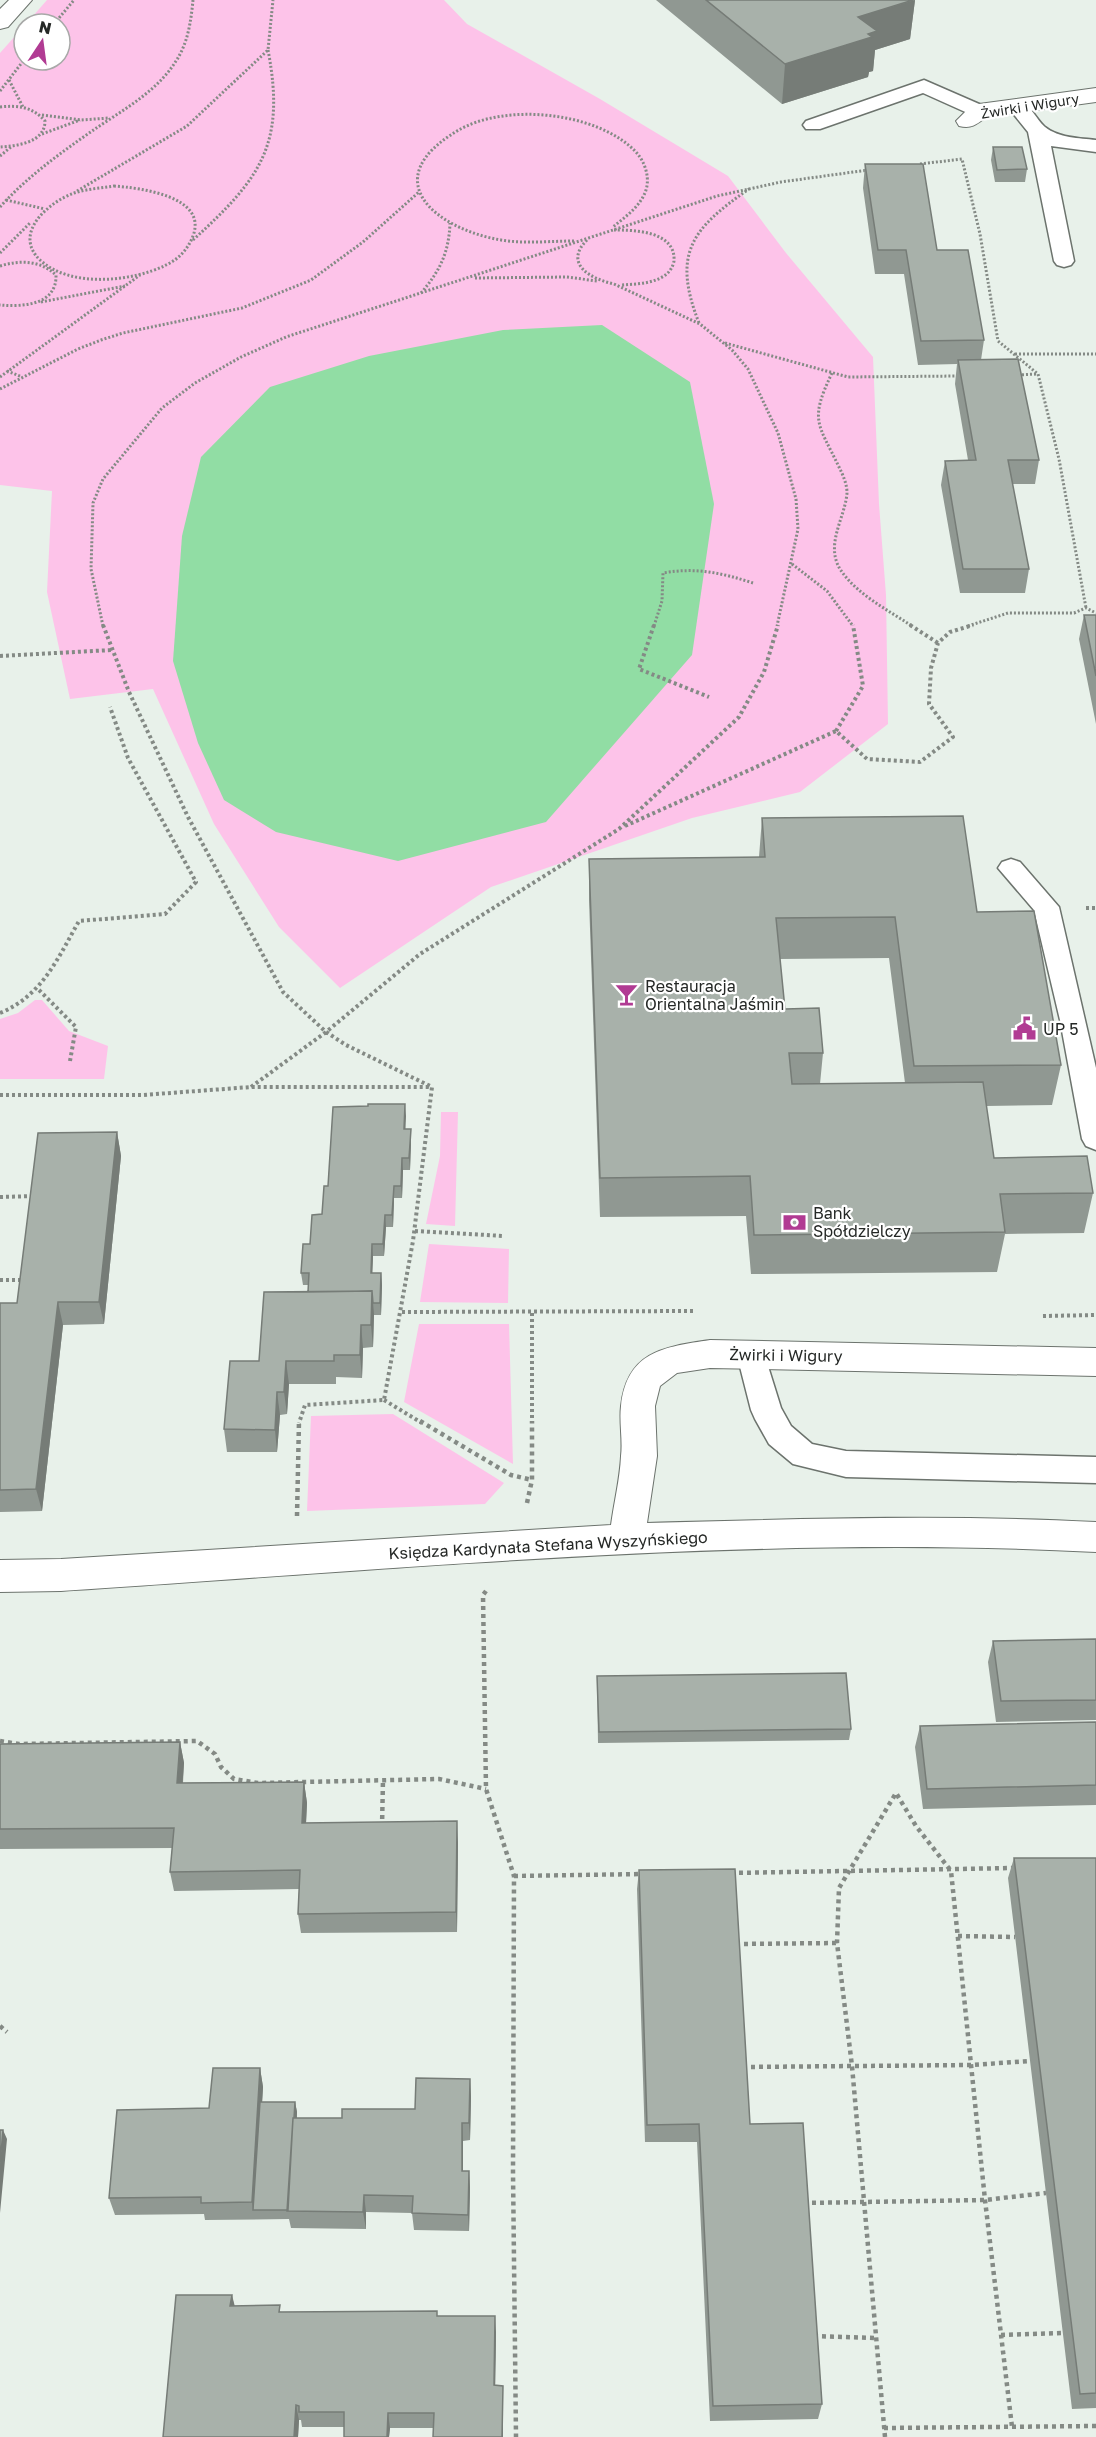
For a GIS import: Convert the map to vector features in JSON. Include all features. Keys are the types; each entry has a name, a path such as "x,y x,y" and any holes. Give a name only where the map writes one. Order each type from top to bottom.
{"street":[{"path":"0,22 21,0"},
{"name":"Żwirki i Wigury","path":"973,116 1017,106 1096,95"},
{"name":"Żwirki i Wigury","path":"627,1539 639,1456 638,1406 644,1379 669,1360 710,1354 1096,1362"},
{"name":"Księdza Kardynała Stefana Wyszyńskiego","path":"0,1576 61,1575 627,1539 885,1532 1018,1533 1096,1537"}],"lane":[{"path":"813,125 924,86 973,116"},
{"path":"1017,106 1038,131 1056,141 1096,146"},
{"path":"1038,131 1064,261"},
{"path":"1011,868 1046,907 1073,1020 1096,1139"},
{"path":"752,1355 766,1410 780,1435 804,1455 846,1464 1096,1470"}],"path":[{"path":"64,12 74,0"},
{"path":"0,207 47,164 154,86 182,51 192,15 193,0"},
{"path":"0,266 29,262 73,276 100,279 127,277 174,260 228,208 260,166 273,123 275,98 268,50 273,0"},
{"path":"71,195 187,126 268,50"},
{"path":"0,91 15,72"},
{"path":"9,80 23,107"},
{"path":"0,107 23,107 41,115 81,120 111,118"},
{"path":"41,115 45,127 41,134"},
{"path":"581,241 501,240 467,231 440,218 422,200 419,192 416,180 420,160 436,142 464,127 499,118 528,116 576,120 609,131 634,148 647,168 646,190 631,211 610,229"},
{"path":"0,147 24,144 41,134 81,120"},
{"path":"0,156 12,147"},
{"path":"916,165 963,159 980,234 998,341 1038,374 1059,459 1086,608"},
{"path":"432,1088 346,1045 326,1032 284,992 188,817 129,692 104,629 91,569 93,503 103,479 162,408 195,383 241,357 286,337 471,278 610,229 717,196 781,182 869,170"},
{"path":"0,254 45,209 62,198 86,190 114,186 141,187 165,194 182,204 193,217 195,231 190,243"},
{"path":"700,324 691,305 685,283 690,243 706,223 732,200 751,188"},
{"path":"0,389 78,349 101,340 123,333 242,308 311,280 363,242 419,192"},
{"path":"6,200 45,209"},
{"path":"35,219 31,225 28,240 36,255 56,275 58,282 55,290 37,302"},
{"path":"420,294 439,273 450,244 450,223"},
{"path":"471,278 567,277 639,285 666,275 674,267 677,258 674,248 665,240 653,234 629,229 604,231"},
{"path":"592,236 582,244 577,253 577,262 583,270 603,282"},
{"path":"0,377 129,285 141,273"},
{"path":"614,284 700,324 723,342 748,369 778,433 796,499 798,530 774,641 764,672 740,717 619,829"},
{"path":"0,310 10,306 129,285"},
{"path":"0,305 10,306"},
{"path":"723,342 832,373 871,378 966,376"},
{"path":"1014,354 1096,354"},
{"path":"7,371 22,377"},
{"path":"832,373 823,391 816,418 821,436 840,468 847,489 833,546 840,567 866,594 938,643"},
{"path":"1014,375 1038,374"},
{"path":"251,1087 326,1032 420,954 619,829 836,731 864,686 853,626 826,591 792,564"},
{"path":"709,697 639,669 662,601 663,573 687,568 721,572 753,584"},
{"path":"836,731 867,759 920,762 952,737 929,704 931,668 938,643 950,632 1008,613 1074,612 1086,608 1096,613"},
{"path":"0,656 112,650"},
{"path":"0,1012 13,1009 39,990 79,921 165,914 196,882 128,758 110,707"},
{"path":"39,990 76,1028 70,1061"},
{"path":"0,1095 143,1095 251,1087 432,1088"},
{"path":"384,1400 402,1312 415,1231 427,1111 432,1088"},
{"path":"0,1197 39,1196"},
{"path":"415,1231 504,1236"},
{"path":"0,1280 28,1280"},
{"path":"297,1525 299,1418 305,1405 384,1400 511,1475 532,1480"},
{"path":"1,1752 1,1741 20,1744 197,1741 215,1754 221,1767 234,1779 246,1781 439,1779 486,1789 514,1876 513,2172 516,2437"},
{"path":"124,1752 125,1741"},
{"path":"382,1832 383,1780"},
{"path":"244,1792 246,1781"},
{"path":"885,2437 852,2066 837,1943 839,1888 896,1793 916,1826 951,1871 985,2200 1012,2427"},
{"path":"730,1874 1018,1868"},
{"path":"514,1876 649,1874"},
{"path":"958,1936 1016,1937"},
{"path":"736,1944 837,1943"},
{"path":"0,2026 7,2032"},
{"path":"743,2067 971,2065 1030,2061"},
{"path":"803,2203 985,2200 1046,2193"},
{"path":"1001,2335 1063,2333"},
{"path":"813,2336 876,2338"},
{"path":"884,2428 1096,2426"}],"shaded area":[{"path":"47,0 444,0 467,24 600,99 728,176 786,253 873,357 879,504 886,595 888,724 800,792 692,818 491,887 340,988 279,927 214,824 153,689 70,699 47,592 52,491 0,485 0,53 12,40 12,72 72,72 72,12 36,12"},
{"path":"602,325 690,382 714,504 692,655 546,822 398,861 276,832 224,800 198,743 173,661 182,536 201,457 270,387 369,356 503,330"},
{"path":"35,1000 42,1000 69,1031 108,1046 104,1079 0,1079 0,1019 18,1013"},
{"path":"441,1112 458,1112 455,1226 426,1224 440,1156"},
{"path":"429,1244 509,1249 508,1303 420,1302"},
{"path":"419,1324 509,1324 513,1464 404,1402"},
{"path":"393,1414 504,1483 485,1504 307,1511 311,1416"}],"building":[{"path":"706,0 913,0 858,17 877,31 868,34 872,37 785,64"},
{"path":"993,147 1022,147 1027,169 997,170"},
{"path":"865,164 923,164 937,250 968,250 984,340 921,341 906,250 878,250"},
{"path":"1018,359 1039,460 1008,460 1029,569 963,569 945,461 976,460 958,360"},
{"path":"1084,615 1096,615 1096,676"},
{"path":"963,816 977,912 1034,911 1061,1065 914,1066 895,917 776,918 785,1009 819,1008 823,1053 789,1053 792,1084 983,1082 994,1158 1087,1156 1093,1193 1000,1194 1005,1232 754,1235 750,1176 600,1178 589,859 765,857 762,818"},
{"path":"368,1104 405,1104 404,1129 411,1129 409,1158 402,1158 401,1186 394,1186 392,1215 385,1215 383,1244 372,1244 371,1273 381,1273 380,1303 373,1303 372,1291 308,1292 309,1273 301,1273 303,1244 310,1244 312,1215 322,1214 324,1186 328,1186 333,1107 368,1106"},
{"path":"117,1132 99,1302 58,1302 36,1489 0,1490 0,1303 17,1303 38,1133"},
{"path":"372,1291 371,1325 361,1325 360,1355 334,1355 334,1361 286,1361 284,1392 277,1392 275,1430 224,1429 230,1361 259,1361 264,1292"},
{"path":"1096,1639 1096,1700 1001,1701 993,1641"},
{"path":"846,1673 851,1729 599,1732 597,1676"},
{"path":"1096,1722 1096,1785 927,1789 920,1726"},
{"path":"180,1742 177,1783 304,1782 302,1823 457,1821 456,1912 298,1914 300,1870 170,1872 174,1828 0,1829 0,1744"},
{"path":"1014,1858 1096,1858 1096,2393 1080,2394"},
{"path":"735,1869 750,2124 803,2123 822,2404 713,2406 699,2124 647,2125 639,1870"},
{"path":"213,2068 260,2068 252,2202 201,2203 201,2197 109,2198 117,2110 209,2108"},
{"path":"416,2078 470,2079 469,2123 462,2123 462,2171 469,2171 468,2215 412,2213 413,2196 364,2195 363,2212 287,2211 293,2118 342,2118 342,2109 415,2109"},
{"path":"260,2102 295,2102 288,2210 253,2210"},
{"path":"0,2130 3,2130 0,2164"},
{"path":"176,2295 232,2295 230,2306 280,2305 279,2312 437,2311 437,2316 495,2316 494,2385 503,2386 502,2437 433,2437 434,2413 388,2413 387,2437 344,2437 344,2412 299,2412 299,2406 296,2405 294,2437 163,2437"}],"place":[{"name":"Restauracja Orientalna Jaśmin","path":"627,995"},
{"name":"UP 5","path":"1025,1029"},
{"name":"Bank Spółdzielczy","path":"795,1222"}]}
